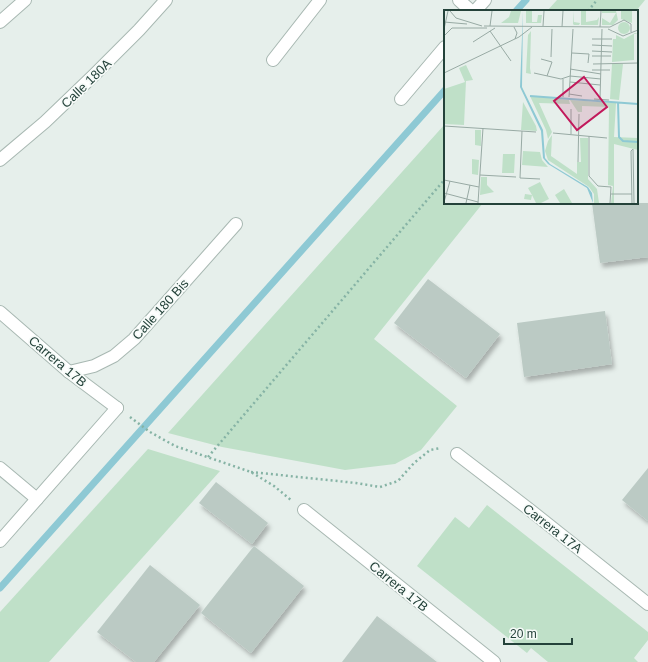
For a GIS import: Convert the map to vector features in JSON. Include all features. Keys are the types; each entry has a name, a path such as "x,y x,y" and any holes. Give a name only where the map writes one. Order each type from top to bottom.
{"street":[{"path":"0,22 25,0"},
{"name":"Calle 180A","path":"0,160 45,122 84,86 166,0"},
{"path":"273,60 320,0"},
{"path":"459,0 470,10"},
{"path":"476,10 485,0"},
{"path":"401,99 444,48"},
{"name":"Calle 180 Bis","path":"69,372 94,366 114,356 134,339 236,224"},
{"name":"Carrera 17B","path":"0,312 69,372 117,408 37,499"},
{"name":"Carrera 17A","path":"457,454 648,604"},
{"path":"0,468 37,499 0,541"},
{"name":"Carrera 17B","path":"304,510 494,662"}],"path":[{"path":"589,10 597,0"},
{"path":"208,457 444,179"},
{"path":"132,418 150,432 175,446 251,472 274,486 304,510"},
{"path":"251,472 356,483 380,487 398,481 414,463 430,450 445,447 457,454"}],"green space":[{"path":"557,0 645,0 637,10 548,10"},
{"path":"444,125 444,204 482,204 374,339 457,406 421,450 395,464 345,470 222,447 168,433"},
{"path":"148,449 220,471 49,662 0,662 0,612"},
{"path":"487,505 648,632 648,640 634,658 638,662 548,662 531,648 527,653 417,566 455,517 469,528"}],"building":[{"path":"648,203 648,257 600,263 592,204"},
{"path":"428,279 500,334 466,378 394,323"},
{"path":"605,311 612,364 524,377 517,323"},
{"path":"648,468 648,521 622,500"},
{"path":"216,482 268,523 252,544 199,503"},
{"path":"254,546 304,586 251,653 201,613"},
{"path":"150,565 200,605 154,662 136,662 97,632"},
{"path":"377,616 437,662 342,662"}],"waterway":[{"path":"517,10 526,0"},
{"path":"0,588 444,91"}]}
